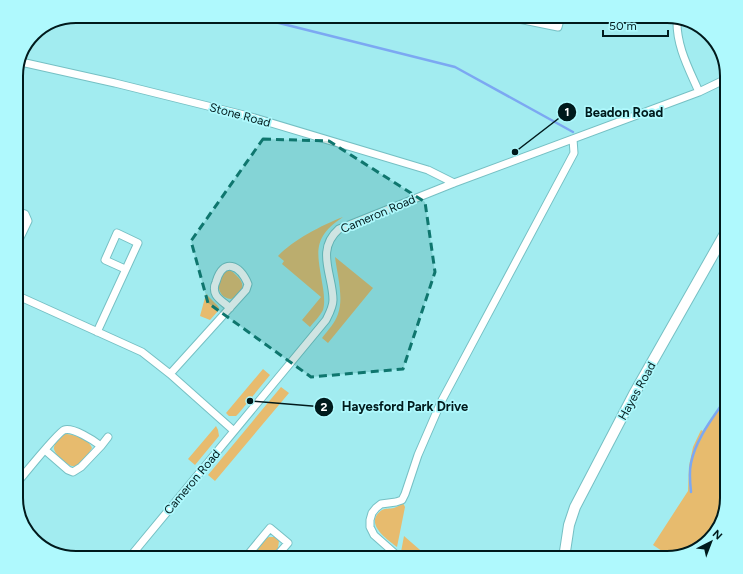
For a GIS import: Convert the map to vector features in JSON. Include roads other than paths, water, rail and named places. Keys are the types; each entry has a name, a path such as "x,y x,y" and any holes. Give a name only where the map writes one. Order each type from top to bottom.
{"main road":[{"name":"Hayes Road","path":"565,551 569,525 575,507 634,394 720,242"}],"street":[{"path":"538,23 558,27 559,23"},
{"path":"677,24 680,47 699,92"},
{"name":"Stone Road","path":"25,63 115,83 248,116 428,170 454,183"},
{"name":"Cameron Road","path":"135,551 326,320 331,310 333,299 326,259 327,249 334,233 343,226 699,92 720,82"},
{"path":"392,551 374,535 370,527 372,513 381,504 402,500 418,455 441,402 574,153 573,139"},
{"path":"23,213 25,214 28,221 23,231"},
{"path":"97,332 138,243 117,233 105,260 125,269"},
{"path":"170,374 230,308 246,290 248,284 245,277 236,268 229,266 222,268 218,273 214,291 216,295 230,308"},
{"path":"23,298 142,352 170,374 234,431"},
{"path":"23,476 64,430 70,430 90,438 100,446"},
{"path":"45,450 68,470 73,472 81,467 108,438"},
{"path":"251,551 270,528 288,543 281,551"}],"waterway":[{"path":"279,23 455,67 573,132"},
{"path":"691,492 690,470 693,454 706,428 720,407"}],"place":[{"name":"Beadon Road","path":"515,152"},
{"name":"Hayesford Park Drive","path":"250,401"}]}
